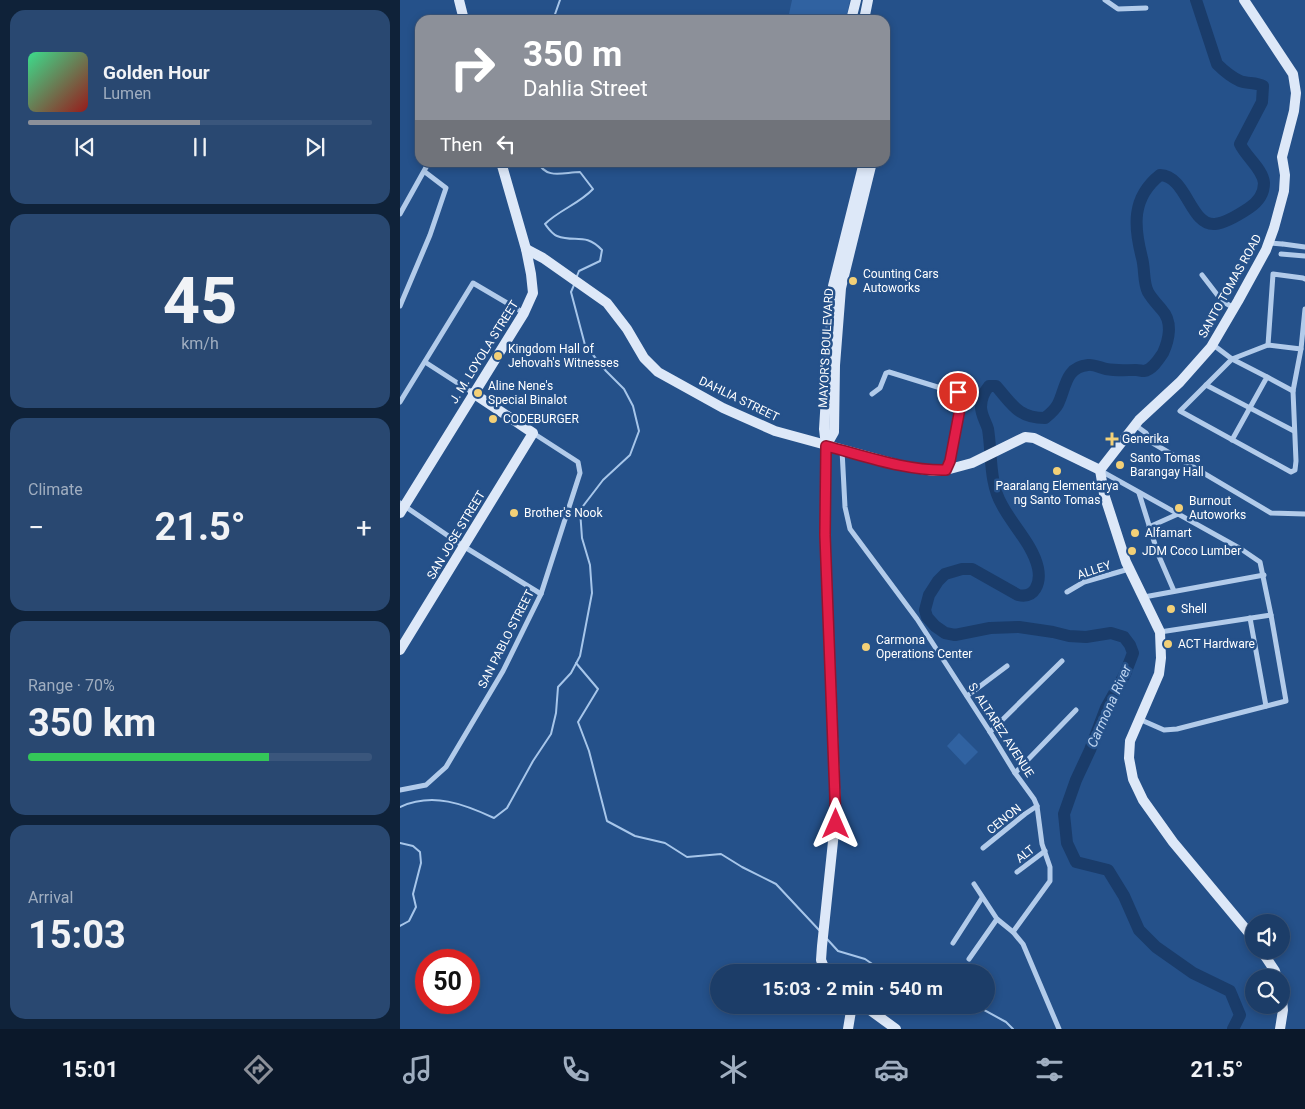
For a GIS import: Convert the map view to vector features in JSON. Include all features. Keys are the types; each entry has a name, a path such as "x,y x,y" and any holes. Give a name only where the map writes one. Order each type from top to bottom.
{"main road":[{"path":"459,0 463,15"},
{"path":"852,15 856,0"},
{"path":"865,15 868,0"},
{"name":"SANTO TOMAS ROAD","path":"1100,470 1135,425 1180,382 1212,344 1268,246 1284,191 1285,175 1282,157 1294,111 1296,93 1292,74 1244,0"},
{"name":"J. M. LOYOLA STREET","path":"402,507 524,313 533,293 526,249 502,167"},
{"name":"MAYOR'S BOULEVARD","path":"823,964 821,960 822,940 836,813 825,535 826,446 824,429 833,286 863,167"},
{"name":"MAYOR'S BOULEVARD","path":"826,446 834,432 835,365 841,288 871,167"},
{"name":"DAHLIA STREET","path":"526,249 543,258 607,303 627,329 644,358 658,372 723,408 775,431 903,466 934,471 946,470 990,455 1025,437 1034,438 1100,470"},
{"path":"473,393 533,433"},
{"name":"SAN JOSE STREET","path":"400,650 533,433"},
{"path":"1100,470 1104,494 1114,530 1129,569 1160,632 1161,658 1159,674 1130,740 1129,758 1133,779 1143,800 1173,842 1245,928"},
{"path":"848,1029 850,1014"},
{"path":"875,1014 896,1029"},
{"path":"1280,1029 1282,1014"}],"street":[{"path":"1105,0 1118,9 1146,8"},
{"path":"400,214 427,167"},
{"path":"400,306 430,235 446,188 425,172"},
{"path":"1268,246 1282,244 1302,246 1298,255"},
{"path":"1268,246 1280,254 1305,256"},
{"path":"1268,345 1273,274 1305,279"},
{"path":"1202,275 1222,301 1234,308"},
{"path":"400,402 473,283 524,313"},
{"path":"1301,349 1268,345 1232,359 1180,411 1291,472 1295,470 1293,392 1301,349 1305,309"},
{"path":"1212,344 1232,359 1293,392"},
{"path":"425,362 473,393"},
{"path":"872,394 880,388 886,373 889,372 960,394 962,398 950,461 946,470"},
{"path":"1232,440 1267,377"},
{"path":"1206,385 1294,431"},
{"path":"1135,425 1146,433 1151,442"},
{"name":"SAN PABLO STREET","path":"403,790 426,785 446,767 503,671 540,594 580,473 578,462 533,433"},
{"path":"1128,434 1140,441 1151,442 1271,513 1305,514"},
{"name":"S. ALTAREZ AVENUE","path":"842,450 844,507 850,529 917,619 1037,806 1042,844 1050,867 1050,881 1013,932"},
{"path":"1100,470 1241,549 1260,562 1264,575 1286,701 1177,730 1164,730 1139,719"},
{"path":"1139,493 1158,554 1174,591"},
{"path":"402,507 540,594"},
{"path":"1149,527 1178,514"},
{"name":"ALLEY","path":"1066,592 1084,582 1129,569"},
{"path":"1143,597 1264,575"},
{"path":"1160,632 1271,615"},
{"path":"1250,618 1266,706"},
{"path":"990,732 1062,661"},
{"path":"967,696 1007,666"},
{"path":"1015,773 1076,710"},
{"path":"400,784 403,790"},
{"name":"CENON","path":"983,848 1037,806"},
{"name":"ALT","path":"1017,872 1044,851"},
{"path":"974,884 997,919 1013,932 1023,944 1059,1029"},
{"path":"953,943 982,898"},
{"path":"969,959 997,919"}],"shaded area":[{"path":"792,0 850,0 847,15 789,14"},
{"path":"959,733 978,752 965,765 947,746"}],"waterway":[{"path":"555,15 560,0"},
{"name":"Carmona River","path":"1196,0 1217,64 1233,78 1263,86 1262,102 1240,144 1261,173 1264,183 1262,194 1255,203 1245,210 1228,220 1215,224 1207,223 1200,217 1183,191 1169,177 1160,175 1151,184 1139,203 1137,235 1146,288 1168,320 1169,331 1163,353 1152,366 1144,371 1110,370 1090,365 1080,367 1067,379 1057,406 1045,418 1028,416 1022,413 1011,404 996,386 989,386 983,396 981,407 988,429 995,487 1006,513 1032,551 1038,568 1039,579 1036,589 1029,595 1024,596 1018,595 972,569 962,569 945,574 938,581 929,595 925,610 927,617 935,626 945,633 955,635 990,628 1019,627 1069,636 1086,637 1111,633 1124,637 1130,645 1133,653 1125,674 1106,708 1064,814 1067,843 1076,862 1108,870 1124,896 1139,930 1156,947 1193,973 1230,991 1240,1015 1233,1029"},
{"path":"540,167 556,174 580,172 593,189 582,199 545,224 557,236 590,241 602,250 600,261 579,271 577,276"},
{"path":"400,807 424,800 436,800 460,804 494,818 507,808 533,761 551,734 556,713 558,687 571,673 580,656 592,593 590,565 582,538 580,510 603,480 630,455 639,431 633,406 624,389 606,371 585,345 571,292 574,285"},
{"path":"576,663 598,689 578,722 589,751 607,821 635,836 665,843 687,857 721,854 776,884 819,930"},
{"path":"400,843 413,846 420,852 421,863 413,894 416,907 409,921 400,926"},
{"path":"827,939 838,951 865,959 872,964"},
{"path":"991,1014 1006,1022 1013,1029"}],"place":[{"name":"Counting Cars Autoworks","path":"853,281"},
{"name":"Kingdom Hall of Jehovah's Witnesses","path":"498,356"},
{"name":"Aline Nene's Special Binalot","path":"478,393"},
{"name":"CODEBURGER","path":"493,419"},
{"name":"Generika","path":"1112,439"},
{"name":"Santo Tomas Barangay Hall","path":"1120,465"},
{"name":"Paaralang Elementarya ng Santo Tomas","path":"1057,471"},
{"name":"Burnout Autoworks","path":"1179,508"},
{"name":"Brother's Nook","path":"514,513"},
{"name":"Alfamart","path":"1135,533"},
{"name":"JDM Coco Lumber","path":"1132,551"},
{"name":"Shell","path":"1171,609"},
{"name":"ACT Hardware","path":"1168,644"},
{"name":"Carmona Operations Center","path":"866,647"}],"route":[{"path":"836,824 825,535 826,446 903,466 934,471 946,470 950,461 962,398 958,392"}]}
